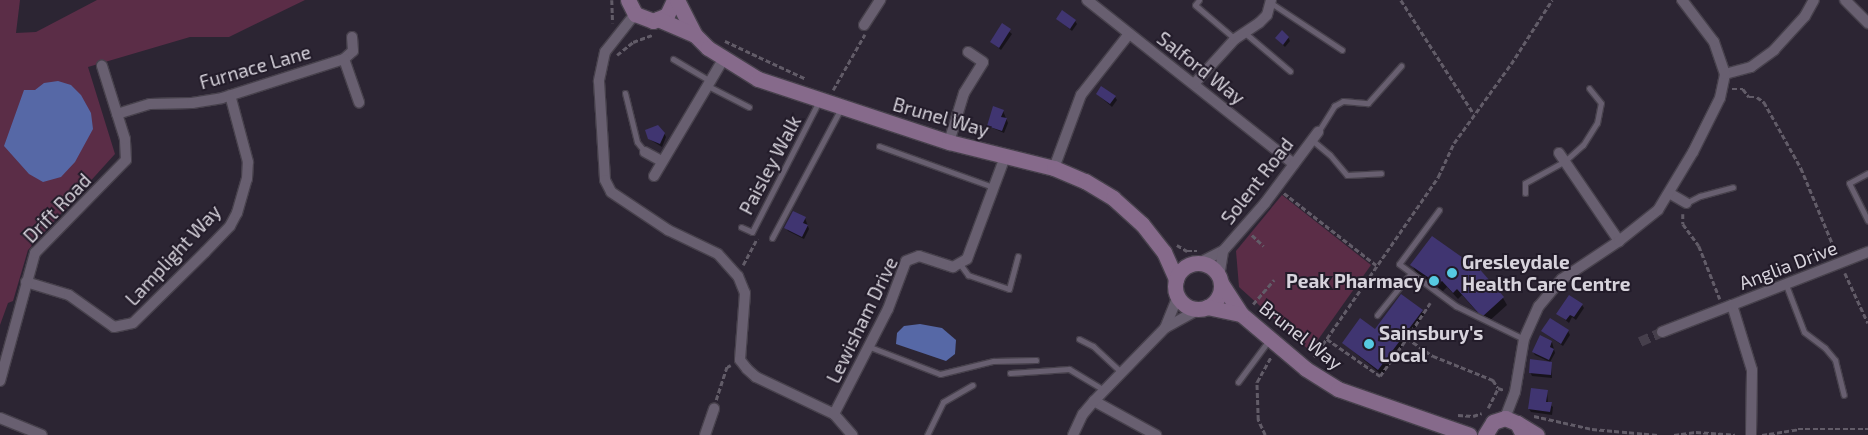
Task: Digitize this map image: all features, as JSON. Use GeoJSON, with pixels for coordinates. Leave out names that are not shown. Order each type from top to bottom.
{"type":"FeatureCollection","features":[{"type":"Feature","properties":{"kind":"street"},"geometry":{"type":"LineString","coordinates":[[628,0],[635,14],[605,52],[598,81],[605,180],[620,201],[668,230],[718,254],[738,276],[745,293],[740,360],[756,377],[834,414],[852,435]]}},
{"type":"Feature","properties":{"kind":"street"},"geometry":{"type":"LineString","coordinates":[[658,19],[667,15],[676,0]]}},
{"type":"Feature","properties":{"kind":"street","name":"Brunel Way"},"geometry":{"type":"LineString","coordinates":[[676,0],[695,35]]}},
{"type":"Feature","properties":{"kind":"street","name":"Salford Way"},"geometry":{"type":"LineString","coordinates":[[1087,0],[1294,164]]}},
{"type":"Feature","properties":{"kind":"street"},"geometry":{"type":"LineString","coordinates":[[1537,435],[1509,424],[1524,339],[1539,306],[1562,280],[1619,242],[1658,210],[1709,123],[1723,88],[1725,74],[1714,42],[1682,0]]}},
{"type":"Feature","properties":{"kind":"street"},"geometry":{"type":"LineString","coordinates":[[1725,74],[1751,67],[1774,50],[1805,16],[1814,0]]}},
{"type":"Feature","properties":{"kind":"street"},"geometry":{"type":"LineString","coordinates":[[1846,0],[1868,24]]}},
{"type":"Feature","properties":{"kind":"street"},"geometry":{"type":"LineString","coordinates":[[864,25],[877,1]]}},
{"type":"Feature","properties":{"kind":"street"},"geometry":{"type":"LineString","coordinates":[[1194,84],[1235,39],[1267,15],[1271,2]]}},
{"type":"Feature","properties":{"kind":"street","name":"Brunel Way"},"geometry":{"type":"LineString","coordinates":[[635,14],[645,20],[658,19],[695,35],[723,60],[758,79],[819,101],[949,142],[1054,168],[1114,198],[1142,224],[1164,252],[1176,279]]}},
{"type":"Feature","properties":{"kind":"street"},"geometry":{"type":"LineString","coordinates":[[1054,168],[1081,95],[1129,34]]}},
{"type":"Feature","properties":{"kind":"street"},"geometry":{"type":"LineString","coordinates":[[352,37],[352,52],[344,59],[359,102]]}},
{"type":"Feature","properties":{"kind":"street"},"geometry":{"type":"LineString","coordinates":[[949,142],[964,93],[983,62],[968,52]]}},
{"type":"Feature","properties":{"kind":"street","name":"Furnace Lane"},"geometry":{"type":"LineString","coordinates":[[117,114],[150,104],[192,104],[230,95],[344,59]]}},
{"type":"Feature","properties":{"kind":"street"},"geometry":{"type":"LineString","coordinates":[[654,176],[723,60]]}},
{"type":"Feature","properties":{"kind":"street","name":"Drift Road"},"geometry":{"type":"LineString","coordinates":[[0,380],[26,282],[38,250],[126,160],[127,148],[102,66]]}},
{"type":"Feature","properties":{"kind":"street","name":"Lamplight Way"},"geometry":{"type":"LineString","coordinates":[[26,282],[69,295],[114,326],[133,323],[230,226],[237,213],[247,179],[248,162],[230,95]]}},
{"type":"Feature","properties":{"kind":"street","name":"Solent Road"},"geometry":{"type":"LineString","coordinates":[[1196,263],[1223,251],[1277,187],[1315,136]]}},
{"type":"Feature","properties":{"kind":"street"},"geometry":{"type":"LineString","coordinates":[[645,152],[662,161]]}},
{"type":"Feature","properties":{"kind":"street"},"geometry":{"type":"LineString","coordinates":[[960,264],[967,259],[1005,157]]}},
{"type":"Feature","properties":{"kind":"street"},"geometry":{"type":"LineString","coordinates":[[1562,158],[1619,242]]}},
{"type":"Feature","properties":{"kind":"street"},"geometry":{"type":"LineString","coordinates":[[1668,195],[1686,203]]}},
{"type":"Feature","properties":{"kind":"street","name":"Solent Road"},"geometry":{"type":"LineString","coordinates":[[1220,280],[1223,251]]}},
{"type":"Feature","properties":{"kind":"street","name":"Brunel Way"},"geometry":{"type":"LineString","coordinates":[[1164,252],[1196,263]]}},
{"type":"Feature","properties":{"kind":"street","name":"Anglia Drive"},"geometry":{"type":"LineString","coordinates":[[1751,435],[1752,370],[1727,306],[1841,264],[1868,252]]}},
{"type":"Feature","properties":{"kind":"street","name":"Lewisham Drive"},"geometry":{"type":"LineString","coordinates":[[834,414],[870,347],[906,261],[919,256],[953,268],[960,264]]}},
{"type":"Feature","properties":{"kind":"street"},"geometry":{"type":"LineString","coordinates":[[1073,435],[1083,414],[1094,401],[1165,328],[1203,308],[1218,297],[1220,280],[1211,267],[1196,263],[1180,272],[1176,279],[1178,296],[1165,328]]}},
{"type":"Feature","properties":{"kind":"street","name":"Brunel Way"},"geometry":{"type":"LineString","coordinates":[[1220,280],[1275,342],[1310,363],[1338,389],[1364,400],[1471,427],[1509,424]]}},
{"type":"Feature","properties":{"kind":"street"},"geometry":{"type":"LineString","coordinates":[[1178,296],[1185,304],[1203,308]]}},
{"type":"Feature","properties":{"kind":"street"},"geometry":{"type":"LineString","coordinates":[[1662,332],[1727,306]]}},
{"type":"Feature","properties":{"kind":"street","name":"Brunel Way"},"geometry":{"type":"LineString","coordinates":[[1203,308],[1247,309]]}},
{"type":"Feature","properties":{"kind":"street"},"geometry":{"type":"LineString","coordinates":[[1094,401],[1156,435]]}},
{"type":"Feature","properties":{"kind":"street"},"geometry":{"type":"LineString","coordinates":[[705,435],[714,409]]}},
{"type":"Feature","properties":{"kind":"street"},"geometry":{"type":"LineString","coordinates":[[0,418],[42,435]]}},
{"type":"Feature","properties":{"kind":"street","name":"Brunel Way"},"geometry":{"type":"LineString","coordinates":[[1451,421],[1469,435]]}},
{"type":"Feature","properties":{"kind":"lane"},"geometry":{"type":"LineString","coordinates":[[1199,0],[1195,5],[1235,39]]}},
{"type":"Feature","properties":{"kind":"lane"},"geometry":{"type":"LineString","coordinates":[[1271,2],[1342,50]]}},
{"type":"Feature","properties":{"kind":"lane"},"geometry":{"type":"LineString","coordinates":[[1245,33],[1290,71]]}},
{"type":"Feature","properties":{"kind":"lane"},"geometry":{"type":"LineString","coordinates":[[673,59],[749,107]]}},
{"type":"Feature","properties":{"kind":"lane"},"geometry":{"type":"LineString","coordinates":[[1381,173],[1352,177],[1347,175],[1315,136],[1334,106],[1343,101],[1368,103],[1401,66]]}},
{"type":"Feature","properties":{"kind":"lane"},"geometry":{"type":"LineString","coordinates":[[1525,193],[1525,183],[1583,145],[1597,124],[1601,103],[1589,88]]}},
{"type":"Feature","properties":{"kind":"lane"},"geometry":{"type":"LineString","coordinates":[[625,94],[637,142],[645,152]]}},
{"type":"Feature","properties":{"kind":"lane","name":"Paisley Walk"},"geometry":{"type":"LineString","coordinates":[[741,226],[752,232],[819,101]]}},
{"type":"Feature","properties":{"kind":"lane"},"geometry":{"type":"LineString","coordinates":[[772,238],[841,108]]}},
{"type":"Feature","properties":{"kind":"lane"},"geometry":{"type":"LineString","coordinates":[[879,146],[994,187]]}},
{"type":"Feature","properties":{"kind":"lane"},"geometry":{"type":"LineString","coordinates":[[1868,173],[1849,183],[1868,221]]}},
{"type":"Feature","properties":{"kind":"lane"},"geometry":{"type":"LineString","coordinates":[[1686,203],[1700,196],[1732,187]]}},
{"type":"Feature","properties":{"kind":"lane"},"geometry":{"type":"LineString","coordinates":[[1439,210],[1399,264],[1456,306],[1524,339]]}},
{"type":"Feature","properties":{"kind":"lane"},"geometry":{"type":"LineString","coordinates":[[960,264],[968,275],[1009,289],[1018,256]]}},
{"type":"Feature","properties":{"kind":"lane"},"geometry":{"type":"LineString","coordinates":[[1377,315],[1411,273]]}},
{"type":"Feature","properties":{"kind":"lane"},"geometry":{"type":"LineString","coordinates":[[1786,285],[1804,332],[1825,348],[1835,360],[1844,395]]}},
{"type":"Feature","properties":{"kind":"lane"},"geometry":{"type":"LineString","coordinates":[[1079,339],[1093,346],[1121,372]]}},
{"type":"Feature","properties":{"kind":"lane"},"geometry":{"type":"LineString","coordinates":[[1238,382],[1275,342]]}},
{"type":"Feature","properties":{"kind":"lane"},"geometry":{"type":"LineString","coordinates":[[870,347],[940,374],[993,361],[1036,360]]}},
{"type":"Feature","properties":{"kind":"lane"},"geometry":{"type":"LineString","coordinates":[[1010,374],[1069,369],[1104,390]]}},
{"type":"Feature","properties":{"kind":"lane"},"geometry":{"type":"LineString","coordinates":[[927,435],[944,402],[972,385]]}},
{"type":"Feature","properties":{"kind":"path"},"geometry":{"type":"LineString","coordinates":[[1401,0],[1474,114]]}},
{"type":"Feature","properties":{"kind":"path"},"geometry":{"type":"LineString","coordinates":[[1310,363],[1438,177],[1454,143],[1512,64],[1552,0]]}},
{"type":"Feature","properties":{"kind":"path"},"geometry":{"type":"LineString","coordinates":[[832,92],[865,36],[864,25]]}},
{"type":"Feature","properties":{"kind":"path"},"geometry":{"type":"LineString","coordinates":[[605,52],[620,55],[633,42],[652,34],[660,35]]}},
{"type":"Feature","properties":{"kind":"path"},"geometry":{"type":"LineString","coordinates":[[1723,88],[1743,89],[1749,97],[1756,97],[1764,102],[1802,168],[1841,264],[1868,323]]}},
{"type":"Feature","properties":{"kind":"path"},"geometry":{"type":"LineString","coordinates":[[1277,187],[1377,265]]}},
{"type":"Feature","properties":{"kind":"path"},"geometry":{"type":"LineString","coordinates":[[1668,195],[1683,214],[1683,224],[1699,246],[1727,306]]}},
{"type":"Feature","properties":{"kind":"path"},"geometry":{"type":"LineString","coordinates":[[1244,227],[1264,246]]}},
{"type":"Feature","properties":{"kind":"path"},"geometry":{"type":"LineString","coordinates":[[1247,309],[1274,280]]}},
{"type":"Feature","properties":{"kind":"path"},"geometry":{"type":"LineString","coordinates":[[1247,299],[1247,309]]}},
{"type":"Feature","properties":{"kind":"path"},"geometry":{"type":"LineString","coordinates":[[1327,339],[1380,376],[1430,303]]}},
{"type":"Feature","properties":{"kind":"path"},"geometry":{"type":"LineString","coordinates":[[1247,309],[1260,310]]}},
{"type":"Feature","properties":{"kind":"path"},"geometry":{"type":"LineString","coordinates":[[1407,338],[1433,356],[1493,380],[1498,388],[1515,392]]}},
{"type":"Feature","properties":{"kind":"path"},"geometry":{"type":"LineString","coordinates":[[1265,435],[1258,420],[1257,382],[1275,342]]}},
{"type":"Feature","properties":{"kind":"path"},"geometry":{"type":"LineString","coordinates":[[1307,351],[1310,363]]}},
{"type":"Feature","properties":{"kind":"path"},"geometry":{"type":"LineString","coordinates":[[714,409],[727,367],[740,360]]}},
{"type":"Feature","properties":{"kind":"path"},"geometry":{"type":"LineString","coordinates":[[1310,363],[1321,362]]}},
{"type":"Feature","properties":{"kind":"path"},"geometry":{"type":"LineString","coordinates":[[1451,421],[1485,412],[1493,403],[1498,388]]}},
{"type":"Feature","properties":{"kind":"path"},"geometry":{"type":"LineString","coordinates":[[1509,424],[1658,435]]}},
{"type":"Feature","properties":{"kind":"path"},"geometry":{"type":"LineString","coordinates":[[1760,435],[1798,429],[1868,429]]}},
{"type":"Feature","properties":{"kind":"path"},"geometry":{"type":"LineString","coordinates":[[1674,435],[1696,432],[1735,435]]}},
{"type":"Feature","properties":{"kind":"shaded area"},"geometry":{"type":"Polygon","coordinates":[[[0,0],[20,0],[16,33],[36,32],[97,0],[305,0],[229,37],[190,37],[88,67],[115,154],[28,250],[13,301],[8,303],[0,325],[0,0]]]}},
{"type":"Feature","properties":{"kind":"shaded area"},"geometry":{"type":"Polygon","coordinates":[[[1282,195],[1371,265],[1310,351],[1239,287],[1236,251],[1282,195]]]}},
{"type":"Feature","properties":{"kind":"water"},"geometry":{"type":"Polygon","coordinates":[[[58,81],[71,85],[81,95],[91,113],[93,129],[75,162],[61,177],[43,182],[29,174],[4,146],[24,90],[35,90],[44,83],[58,81]]]}},
{"type":"Feature","properties":{"kind":"water"},"geometry":{"type":"Polygon","coordinates":[[[920,324],[942,328],[956,340],[955,354],[946,361],[896,344],[897,333],[904,326],[920,324]]]}},
{"type":"Feature","properties":{"kind":"building"},"geometry":{"type":"Polygon","coordinates":[[[1062,10],[1076,20],[1070,29],[1056,19],[1062,10]]]}},
{"type":"Feature","properties":{"kind":"building"},"geometry":{"type":"Polygon","coordinates":[[[1002,23],[1011,29],[999,48],[990,42],[1002,23]]]}},
{"type":"Feature","properties":{"kind":"building"},"geometry":{"type":"Polygon","coordinates":[[[1282,30],[1289,37],[1283,45],[1275,38],[1282,30]]]}},
{"type":"Feature","properties":{"kind":"building"},"geometry":{"type":"Polygon","coordinates":[[[1101,86],[1116,96],[1110,104],[1096,94],[1101,86]]]}},
{"type":"Feature","properties":{"kind":"building"},"geometry":{"type":"Polygon","coordinates":[[[993,106],[1004,110],[1001,117],[1007,118],[1002,131],[987,126],[993,106]]]}},
{"type":"Feature","properties":{"kind":"building"},"geometry":{"type":"Polygon","coordinates":[[[658,125],[665,133],[660,144],[648,139],[645,130],[658,125]]]}},
{"type":"Feature","properties":{"kind":"building"},"geometry":{"type":"Polygon","coordinates":[[[793,211],[806,217],[803,223],[808,225],[802,237],[784,228],[793,211]]]}},
{"type":"Feature","properties":{"kind":"building","name":"Gresleydale Health Care Centre"},"geometry":{"type":"Polygon","coordinates":[[[1432,236],[1466,260],[1469,257],[1504,297],[1482,317],[1457,289],[1453,293],[1442,281],[1438,284],[1410,265],[1432,236]]]}},
{"type":"Feature","properties":{"kind":"building"},"geometry":{"type":"Polygon","coordinates":[[[1401,294],[1423,310],[1378,370],[1342,343],[1360,318],[1375,329],[1401,294]]]}},
{"type":"Feature","properties":{"kind":"building"},"geometry":{"type":"Polygon","coordinates":[[[1569,295],[1583,304],[1574,317],[1570,315],[1566,320],[1556,314],[1569,295]]]}},
{"type":"Feature","properties":{"kind":"building"},"geometry":{"type":"Polygon","coordinates":[[[1550,318],[1569,330],[1561,344],[1541,331],[1550,318]]]}},
{"type":"Feature","properties":{"kind":"building"},"geometry":{"type":"Polygon","coordinates":[[[1540,335],[1552,341],[1550,347],[1554,349],[1549,360],[1532,352],[1540,335]]]}},
{"type":"Feature","properties":{"kind":"building"},"geometry":{"type":"Polygon","coordinates":[[[1530,359],[1552,362],[1551,375],[1529,373],[1530,359]]]}},
{"type":"Feature","properties":{"kind":"building"},"geometry":{"type":"Polygon","coordinates":[[[1531,388],[1548,390],[1546,402],[1552,402],[1550,412],[1528,409],[1531,388]]]}},
{"type":"Feature","properties":{"kind":"tunnel"},"geometry":{"type":"LineString","coordinates":[[1640,342],[1662,332]]}},
{"type":"Feature","properties":{"kind":"place","name":"Gresleydale Health Care Centre"},"geometry":{"type":"Point","coordinates":[1452,273]}},
{"type":"Feature","properties":{"kind":"place","name":"Peak Pharmacy"},"geometry":{"type":"Point","coordinates":[1434,281]}},
{"type":"Feature","properties":{"kind":"place","name":"Sainsbury's Local"},"geometry":{"type":"Point","coordinates":[1369,344]}}]}
